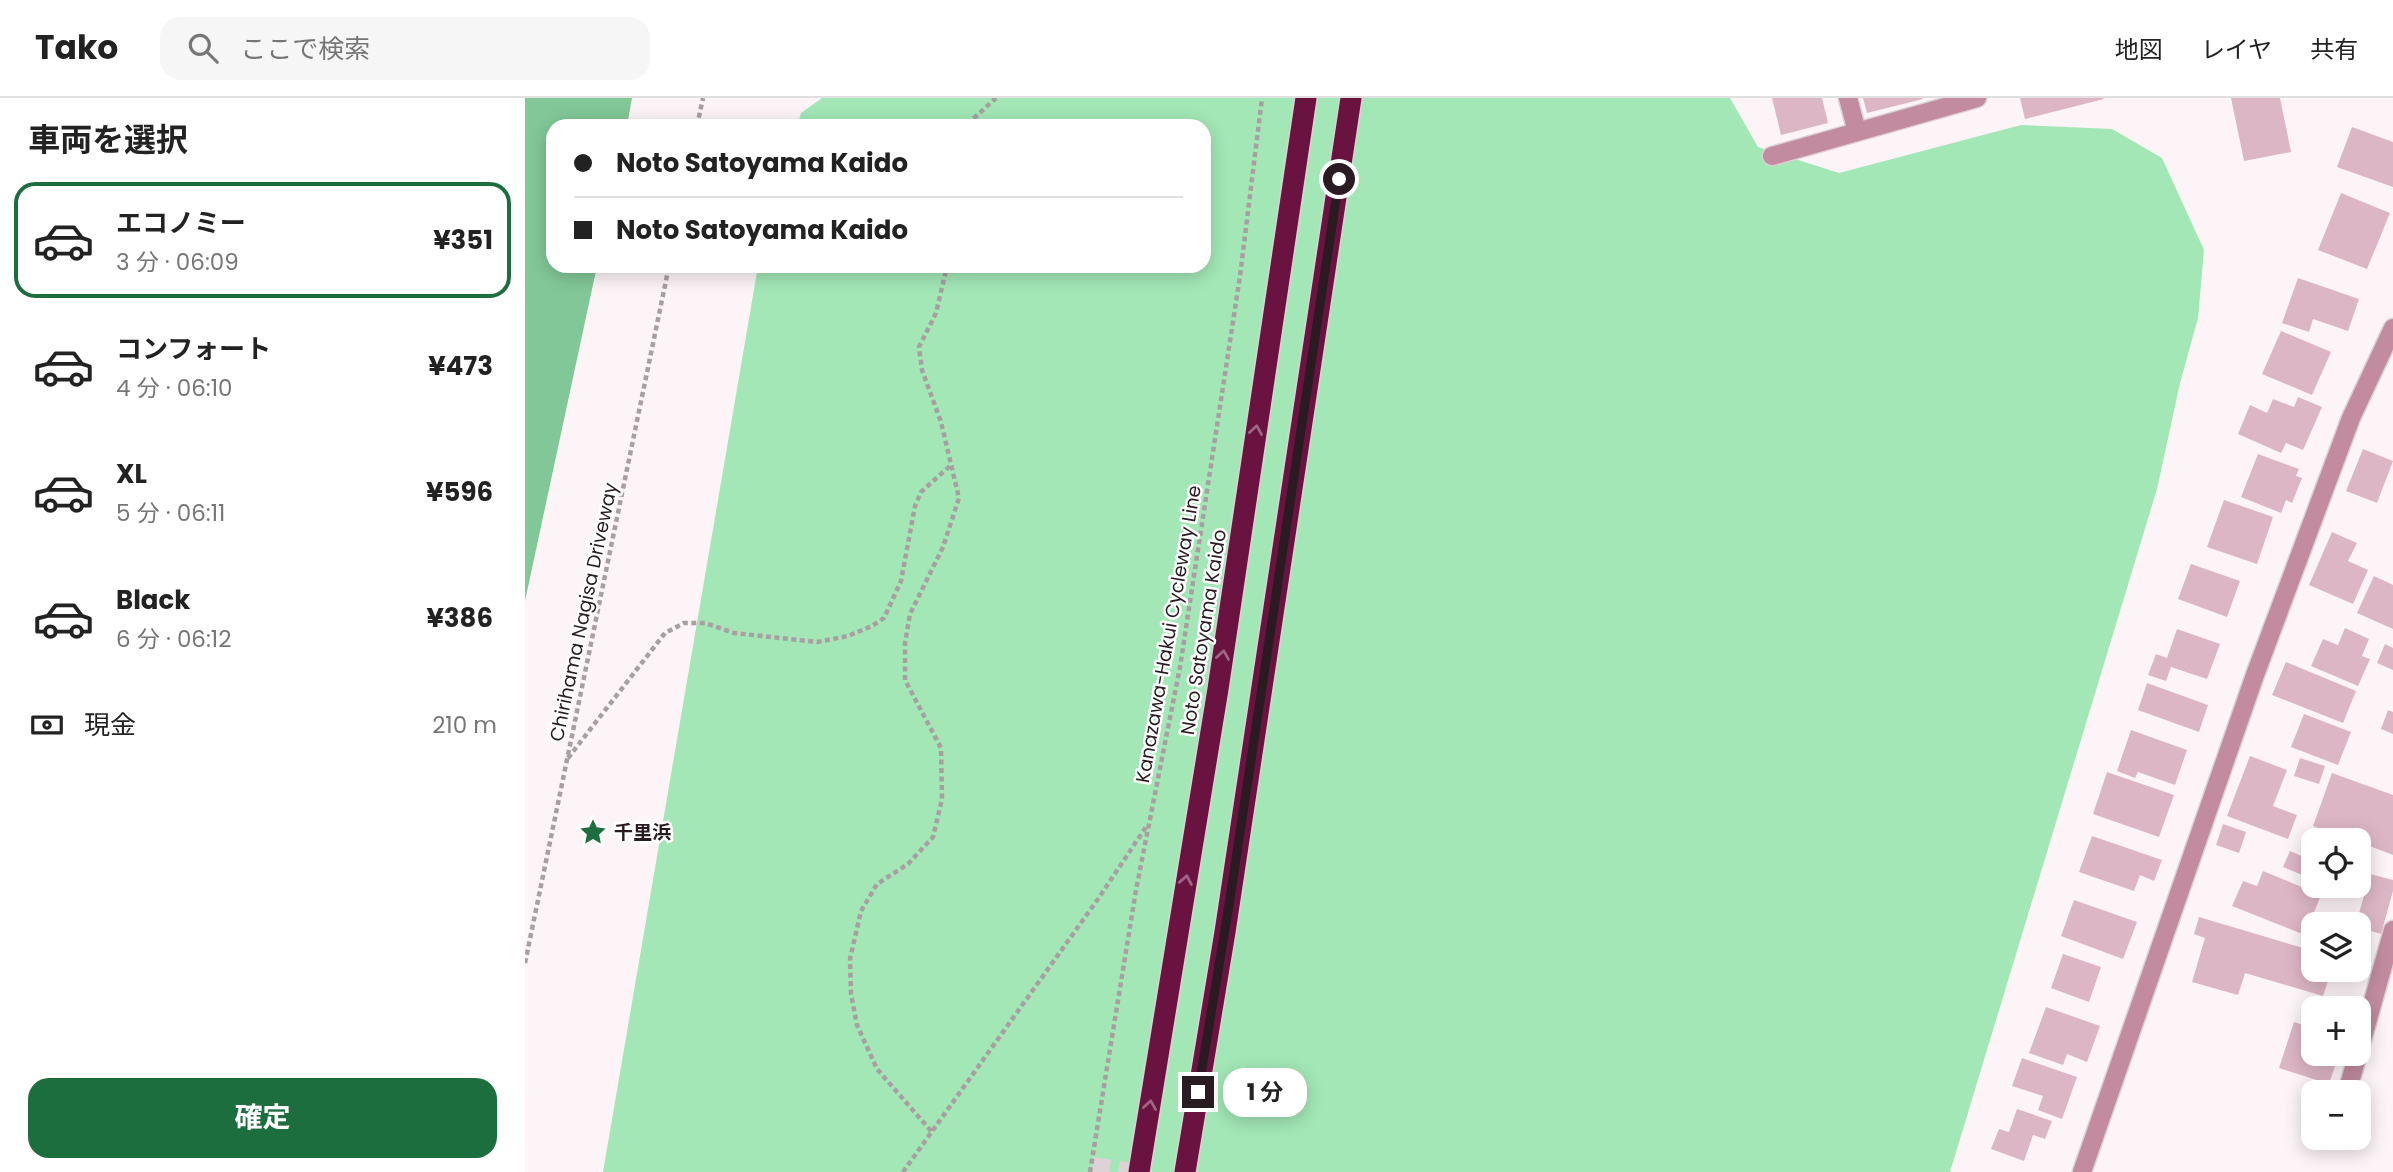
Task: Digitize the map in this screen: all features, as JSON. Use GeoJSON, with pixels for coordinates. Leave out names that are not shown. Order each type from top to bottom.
{"type":"FeatureCollection","features":[{"type":"Feature","properties":{"kind":"highway","name":"Noto Satoyama Kaido"},"geometry":{"type":"LineString","coordinates":[[1139,1172],[1218,689],[1306,98]]}},
{"type":"Feature","properties":{"kind":"highway"},"geometry":{"type":"LineString","coordinates":[[1185,1172],[1225,932],[1351,98]]}},
{"type":"Feature","properties":{"kind":"street"},"geometry":{"type":"LineString","coordinates":[[1848,98],[1857,132]]}},
{"type":"Feature","properties":{"kind":"street"},"geometry":{"type":"LineString","coordinates":[[1772,156],[1977,98]]}},
{"type":"Feature","properties":{"kind":"street"},"geometry":{"type":"LineString","coordinates":[[2082,1172],[2255,675],[2351,418],[2393,328]]}},
{"type":"Feature","properties":{"kind":"street"},"geometry":{"type":"LineString","coordinates":[[2371,1009],[2393,930]]}},
{"type":"Feature","properties":{"kind":"path"},"geometry":{"type":"LineString","coordinates":[[698,119],[703,98]]}},
{"type":"Feature","properties":{"kind":"path"},"geometry":{"type":"LineString","coordinates":[[973,119],[996,98]]}},
{"type":"Feature","properties":{"kind":"path","name":"Kanazawa-Hakui Cycleway Line"},"geometry":{"type":"LineString","coordinates":[[1090,1172],[1149,823],[1186,626],[1240,276],[1262,98]]}},
{"type":"Feature","properties":{"kind":"path","name":"Chirihama Nagisa Driveway"},"geometry":{"type":"LineString","coordinates":[[525,963],[668,273]]}},
{"type":"Feature","properties":{"kind":"path"},"geometry":{"type":"LineString","coordinates":[[931,1131],[877,1069],[857,1026],[851,994],[850,959],[861,911],[877,884],[908,864],[933,837],[942,799],[941,748],[905,680],[905,643],[910,614],[943,547],[959,498],[941,422],[922,370],[919,347],[936,313],[945,273]]}},
{"type":"Feature","properties":{"kind":"path"},"geometry":{"type":"LineString","coordinates":[[567,759],[665,633],[684,623],[705,623],[734,633],[817,642],[848,636],[884,618],[901,581],[915,506],[921,492],[951,465]]}},
{"type":"Feature","properties":{"kind":"path"},"geometry":{"type":"LineString","coordinates":[[903,1172],[1098,899],[1149,823]]}},
{"type":"Feature","properties":{"kind":"shaded area"},"geometry":{"type":"Polygon","coordinates":[[[525,98],[632,98],[628,119],[546,119],[546,273],[595,273],[525,601],[525,98]]]}},
{"type":"Feature","properties":{"kind":"shaded area"},"geometry":{"type":"Polygon","coordinates":[[[822,98],[1730,98],[1758,147],[1839,173],[2021,125],[2112,129],[2162,158],[2204,250],[2198,318],[2180,383],[2157,489],[1950,1172],[603,1172],[757,273],[1211,273],[1211,119],[799,119],[801,113],[822,98]]]}},
{"type":"Feature","properties":{"kind":"building"},"geometry":{"type":"Polygon","coordinates":[[[1772,98],[1822,98],[1828,123],[1781,135],[1772,98]]]}},
{"type":"Feature","properties":{"kind":"building"},"geometry":{"type":"Polygon","coordinates":[[[1863,98],[1922,98],[1923,99],[1867,113],[1863,98]]]}},
{"type":"Feature","properties":{"kind":"building"},"geometry":{"type":"Polygon","coordinates":[[[2020,98],[2103,98],[2104,99],[2025,119],[2020,98]]]}},
{"type":"Feature","properties":{"kind":"building"},"geometry":{"type":"Polygon","coordinates":[[[2231,98],[2280,98],[2291,152],[2244,161],[2231,98]]]}},
{"type":"Feature","properties":{"kind":"building"},"geometry":{"type":"Polygon","coordinates":[[[2352,127],[2393,142],[2393,187],[2337,167],[2352,127]]]}},
{"type":"Feature","properties":{"kind":"building"},"geometry":{"type":"Polygon","coordinates":[[[2341,193],[2390,213],[2367,269],[2318,250],[2341,193]]]}},
{"type":"Feature","properties":{"kind":"building"},"geometry":{"type":"Polygon","coordinates":[[[2298,278],[2359,299],[2348,331],[2313,319],[2309,332],[2282,323],[2298,278]]]}},
{"type":"Feature","properties":{"kind":"building"},"geometry":{"type":"Polygon","coordinates":[[[2281,331],[2331,352],[2312,395],[2262,374],[2281,331]]]}},
{"type":"Feature","properties":{"kind":"building"},"geometry":{"type":"Polygon","coordinates":[[[2298,397],[2322,407],[2303,450],[2286,443],[2281,453],[2238,434],[2250,405],[2267,413],[2273,399],[2294,407],[2298,397]]]}},
{"type":"Feature","properties":{"kind":"building"},"geometry":{"type":"Polygon","coordinates":[[[2363,449],[2393,461],[2377,503],[2346,491],[2363,449]]]}},
{"type":"Feature","properties":{"kind":"building"},"geometry":{"type":"Polygon","coordinates":[[[2258,454],[2299,469],[2296,476],[2302,478],[2292,503],[2286,500],[2281,513],[2241,497],[2258,454]]]}},
{"type":"Feature","properties":{"kind":"building"},"geometry":{"type":"Polygon","coordinates":[[[2224,500],[2273,517],[2257,564],[2207,547],[2224,500]]]}},
{"type":"Feature","properties":{"kind":"building"},"geometry":{"type":"Polygon","coordinates":[[[2332,532],[2357,543],[2348,561],[2368,570],[2353,604],[2309,585],[2332,532]]]}},
{"type":"Feature","properties":{"kind":"building"},"geometry":{"type":"Polygon","coordinates":[[[2191,564],[2240,581],[2227,617],[2178,599],[2191,564]]]}},
{"type":"Feature","properties":{"kind":"building"},"geometry":{"type":"Polygon","coordinates":[[[2374,576],[2393,585],[2393,629],[2357,613],[2374,576]]]}},
{"type":"Feature","properties":{"kind":"building"},"geometry":{"type":"Polygon","coordinates":[[[2345,628],[2369,639],[2362,656],[2370,659],[2358,686],[2311,666],[2323,639],[2338,645],[2345,628]]]}},
{"type":"Feature","properties":{"kind":"building"},"geometry":{"type":"Polygon","coordinates":[[[2177,629],[2220,644],[2207,679],[2171,667],[2166,681],[2148,675],[2156,654],[2167,658],[2177,629]]]}},
{"type":"Feature","properties":{"kind":"building"},"geometry":{"type":"Polygon","coordinates":[[[2385,644],[2393,648],[2393,670],[2377,663],[2385,644]]]}},
{"type":"Feature","properties":{"kind":"building"},"geometry":{"type":"Polygon","coordinates":[[[2286,662],[2356,691],[2343,723],[2272,695],[2286,662]]]}},
{"type":"Feature","properties":{"kind":"building"},"geometry":{"type":"Polygon","coordinates":[[[2147,683],[2208,705],[2199,732],[2138,710],[2147,683]]]}},
{"type":"Feature","properties":{"kind":"building"},"geometry":{"type":"Polygon","coordinates":[[[2388,710],[2393,712],[2393,734],[2381,729],[2388,710]]]}},
{"type":"Feature","properties":{"kind":"building"},"geometry":{"type":"Polygon","coordinates":[[[2304,714],[2351,732],[2338,765],[2291,747],[2304,714]]]}},
{"type":"Feature","properties":{"kind":"building"},"geometry":{"type":"Polygon","coordinates":[[[2131,730],[2187,750],[2175,785],[2138,772],[2135,778],[2117,771],[2131,730]]]}},
{"type":"Feature","properties":{"kind":"building"},"geometry":{"type":"Polygon","coordinates":[[[2250,756],[2287,770],[2273,806],[2297,815],[2288,839],[2227,816],[2250,756]]]}},
{"type":"Feature","properties":{"kind":"building"},"geometry":{"type":"Polygon","coordinates":[[[2300,758],[2325,766],[2319,784],[2294,776],[2300,758]]]}},
{"type":"Feature","properties":{"kind":"building"},"geometry":{"type":"Polygon","coordinates":[[[2107,772],[2174,795],[2159,837],[2093,814],[2107,772]]]}},
{"type":"Feature","properties":{"kind":"building"},"geometry":{"type":"Polygon","coordinates":[[[2332,773],[2393,795],[2393,855],[2371,847],[2371,828],[2313,826],[2332,773]]]}},
{"type":"Feature","properties":{"kind":"building"},"geometry":{"type":"Polygon","coordinates":[[[2223,824],[2246,832],[2239,853],[2216,845],[2223,824]]]}},
{"type":"Feature","properties":{"kind":"building"},"geometry":{"type":"Polygon","coordinates":[[[2092,836],[2162,860],[2154,881],[2140,875],[2134,891],[2079,872],[2092,836]]]}},
{"type":"Feature","properties":{"kind":"building"},"geometry":{"type":"Polygon","coordinates":[[[2290,851],[2301,856],[2301,874],[2283,867],[2290,851]]]}},
{"type":"Feature","properties":{"kind":"building"},"geometry":{"type":"Polygon","coordinates":[[[2263,871],[2301,887],[2301,898],[2320,898],[2314,912],[2301,912],[2301,933],[2232,906],[2243,881],[2257,886],[2263,871]]]}},
{"type":"Feature","properties":{"kind":"building"},"geometry":{"type":"Polygon","coordinates":[[[2371,874],[2393,880],[2393,891],[2381,934],[2371,931],[2371,912],[2359,912],[2363,898],[2371,898],[2371,874]]]}},
{"type":"Feature","properties":{"kind":"building"},"geometry":{"type":"Polygon","coordinates":[[[2074,900],[2137,922],[2123,959],[2061,936],[2074,900]]]}},
{"type":"Feature","properties":{"kind":"building"},"geometry":{"type":"Polygon","coordinates":[[[2199,917],[2301,947],[2301,982],[2328,982],[2323,996],[2245,973],[2238,995],[2192,982],[2205,938],[2194,934],[2199,917]]]}},
{"type":"Feature","properties":{"kind":"building"},"geometry":{"type":"Polygon","coordinates":[[[2063,954],[2101,967],[2089,1002],[2051,988],[2063,954]]]}},
{"type":"Feature","properties":{"kind":"building"},"geometry":{"type":"Polygon","coordinates":[[[2046,1007],[2100,1026],[2087,1062],[2067,1054],[2063,1065],[2029,1053],[2046,1007]]]}},
{"type":"Feature","properties":{"kind":"building"},"geometry":{"type":"Polygon","coordinates":[[[2294,1022],[2301,1024],[2301,1066],[2335,1066],[2330,1080],[2316,1080],[2279,1068],[2294,1022]]]}},
{"type":"Feature","properties":{"kind":"building"},"geometry":{"type":"Polygon","coordinates":[[[2022,1058],[2077,1077],[2062,1119],[2038,1110],[2043,1096],[2012,1086],[2022,1058]]]}},
{"type":"Feature","properties":{"kind":"building"},"geometry":{"type":"Polygon","coordinates":[[[2017,1109],[2052,1121],[2045,1139],[2033,1135],[2024,1161],[1991,1149],[1999,1129],[2009,1132],[2017,1109]]]}},
{"type":"Feature","properties":{"kind":"tunnel"},"geometry":{"type":"LineString","coordinates":[[1092,1166],[1132,1172]]}},
{"type":"Feature","properties":{"kind":"place","name":"千里浜"},"geometry":{"type":"Point","coordinates":[593,832]}},
{"type":"Feature","properties":{"kind":"route"},"geometry":{"type":"LineString","coordinates":[[1198,1092],[1339,179]]}}]}
